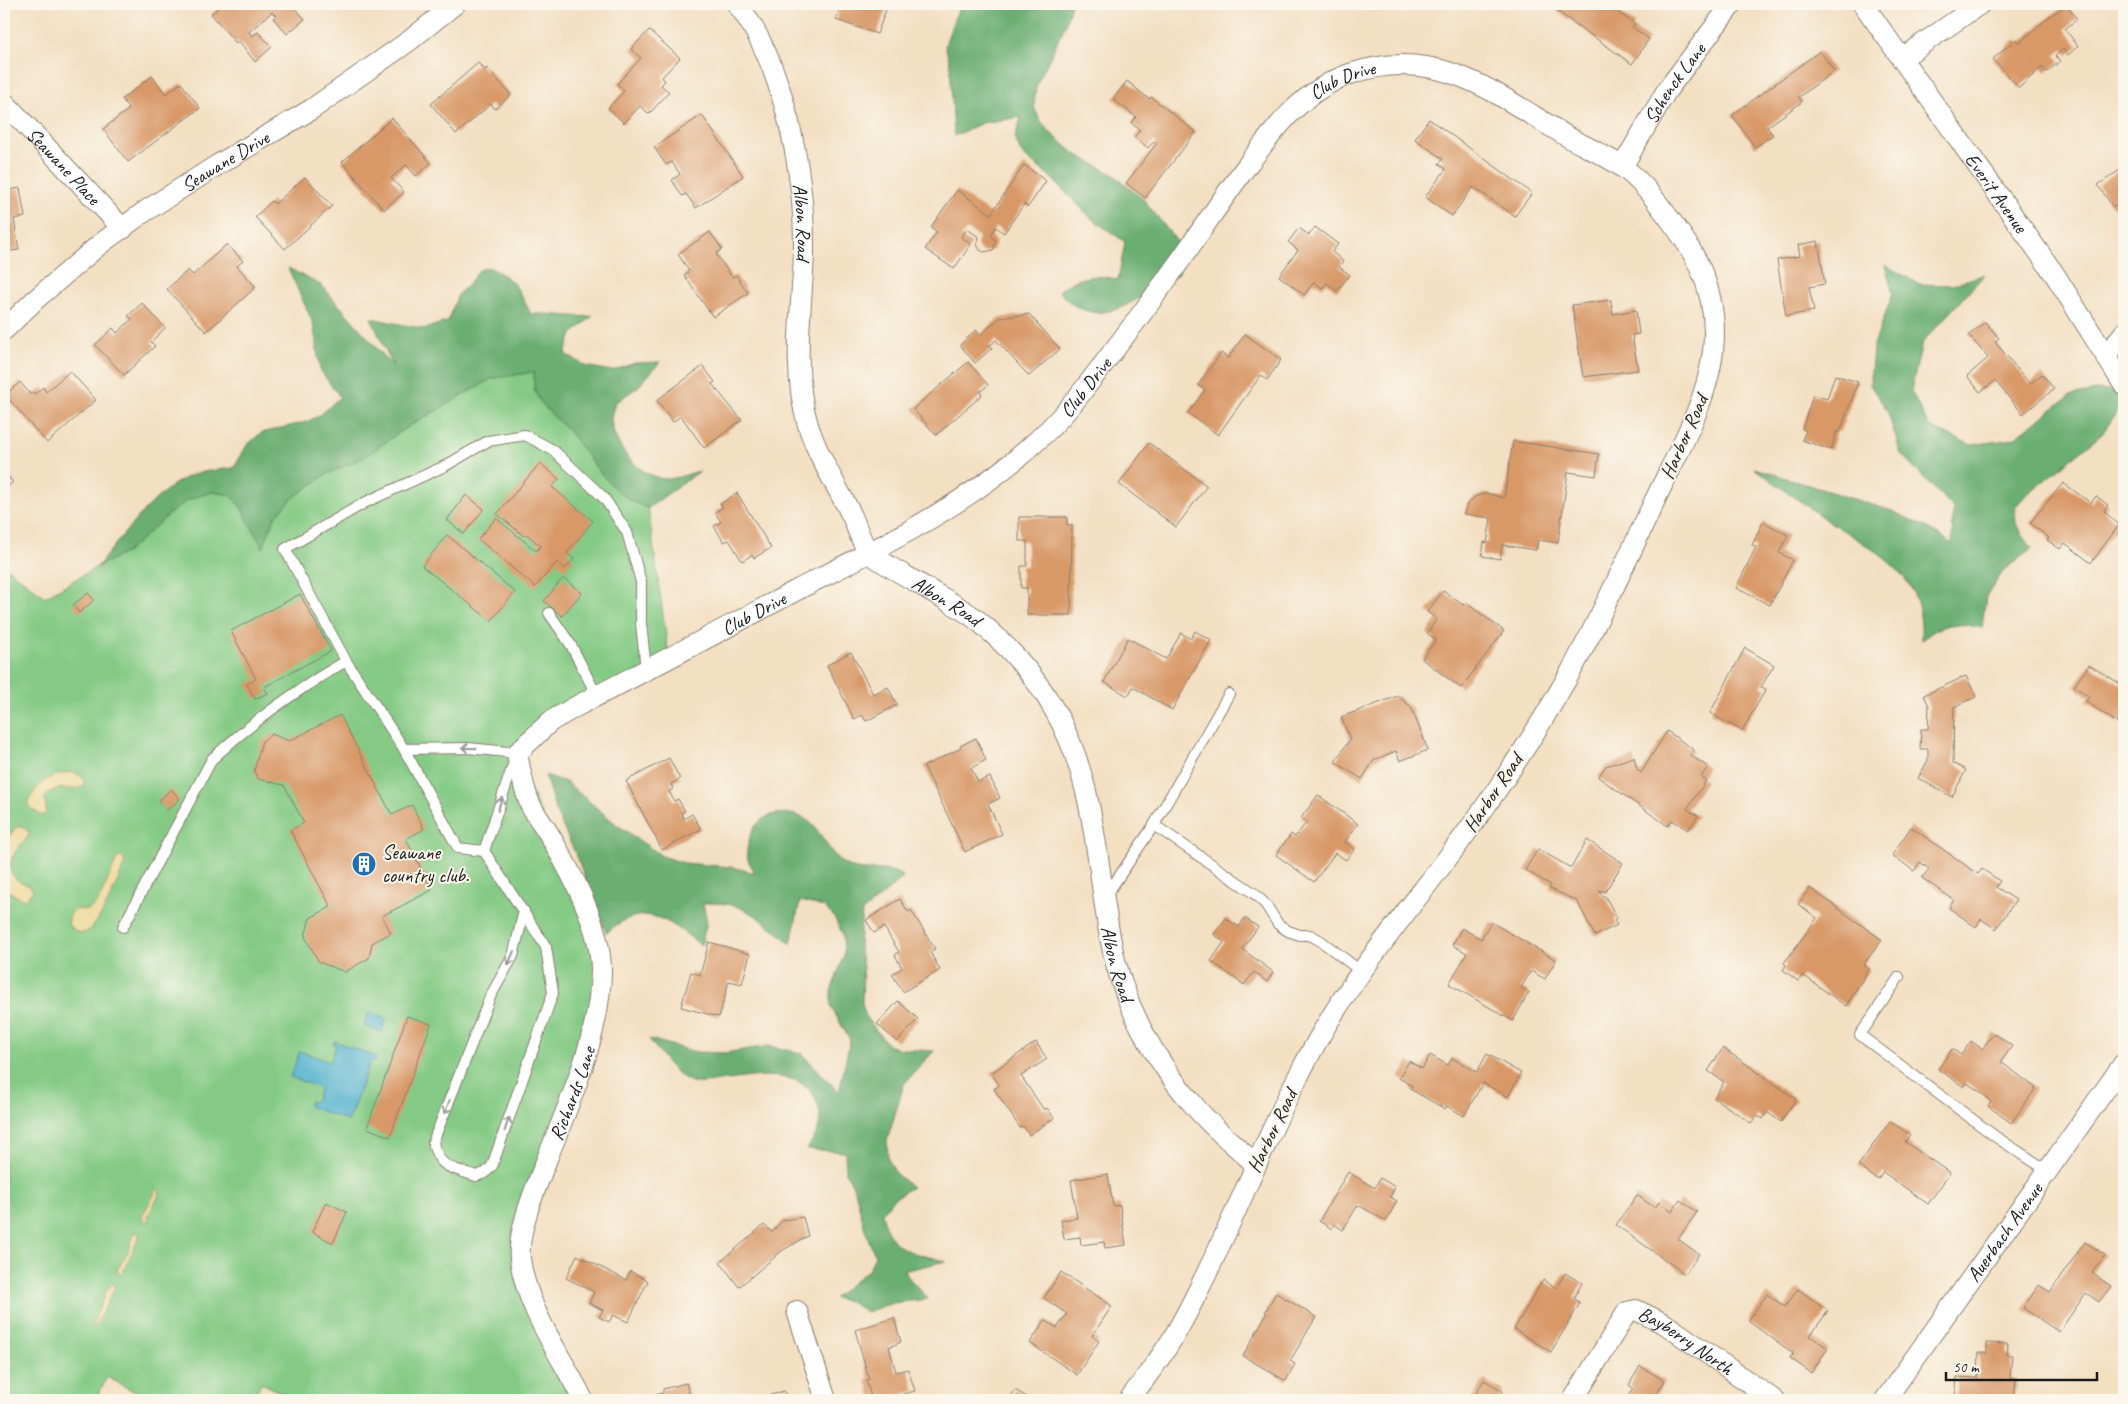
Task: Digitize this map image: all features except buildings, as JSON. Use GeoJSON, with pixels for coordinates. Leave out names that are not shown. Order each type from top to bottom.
{"type":"FeatureCollection","features":[{"type":"Feature","properties":{"kind":"street","name":"Seawane Drive"},"geometry":{"type":"LineString","coordinates":[[4,330],[85,257],[144,212],[219,164],[312,109],[409,41],[455,4]]}},
{"type":"Feature","properties":{"kind":"street","name":"Albon Road"},"geometry":{"type":"LineString","coordinates":[[737,4],[764,48],[779,85],[791,133],[802,209],[804,250],[798,354],[800,386],[808,427],[828,472],[869,552],[981,622],[1018,659],[1055,710],[1071,744],[1083,777],[1098,846],[1110,940],[1126,994],[1150,1045],[1168,1073],[1198,1111],[1255,1164]]}},
{"type":"Feature","properties":{"kind":"street","name":"Schenck Lane"},"geometry":{"type":"LineString","coordinates":[[1622,167],[1666,90],[1732,4]]}},
{"type":"Feature","properties":{"kind":"street","name":"Everit Avenue"},"geometry":{"type":"LineString","coordinates":[[1862,4],[2055,275],[2107,355],[2124,385]]}},
{"type":"Feature","properties":{"kind":"street"},"geometry":{"type":"LineString","coordinates":[[1902,58],[1980,4]]}},
{"type":"Feature","properties":{"kind":"street","name":"Club Drive"},"geometry":{"type":"LineString","coordinates":[[517,753],[551,721],[869,552],[986,484],[1048,432],[1077,398],[1172,273],[1276,126],[1294,107],[1317,89],[1348,74],[1383,65],[1411,63],[1451,71],[1490,88],[1544,124],[1622,167]]}},
{"type":"Feature","properties":{"kind":"street","name":"Seawane Place"},"geometry":{"type":"LineString","coordinates":[[5,103],[123,229]]}},
{"type":"Feature","properties":{"kind":"street","name":"Harbor Road"},"geometry":{"type":"LineString","coordinates":[[1129,1400],[1182,1321],[1278,1113],[1342,1000],[1489,801],[1570,674],[1693,420],[1709,378],[1715,336],[1712,301],[1705,278],[1691,246],[1643,185],[1622,167]]}},
{"type":"Feature","properties":{"kind":"street"},"geometry":{"type":"LineString","coordinates":[[2107,355],[2124,333]]}},
{"type":"Feature","properties":{"kind":"street","name":"Richards Lane"},"geometry":{"type":"LineString","coordinates":[[517,753],[523,785],[531,806],[551,838],[589,911],[600,954],[601,972],[596,1022],[584,1064],[526,1214],[520,1258],[531,1297],[553,1346],[583,1400]]}},
{"type":"Feature","properties":{"kind":"street","name":"Auerbach Avenue"},"geometry":{"type":"LineString","coordinates":[[1885,1400],[2124,1063]]}},
{"type":"Feature","properties":{"kind":"street","name":"Bayberry North"},"geometry":{"type":"LineString","coordinates":[[1573,1400],[1627,1312],[1636,1310],[1664,1324],[1774,1400]]}},
{"type":"Feature","properties":{"kind":"street"},"geometry":{"type":"LineString","coordinates":[[797,1311],[826,1400]]}},
{"type":"Feature","properties":{"kind":"lane"},"geometry":{"type":"LineString","coordinates":[[524,911],[513,956],[490,997],[433,1142],[440,1163],[476,1176],[486,1173],[492,1166],[553,993],[546,947],[524,911],[484,851],[458,848],[404,749],[346,661],[285,549],[366,502],[445,466],[488,441],[525,435],[553,450],[604,498],[627,532],[641,582],[641,624],[646,669]]}},
{"type":"Feature","properties":{"kind":"lane"},"geometry":{"type":"LineString","coordinates":[[549,613],[571,645],[597,696]]}},
{"type":"Feature","properties":{"kind":"lane"},"geometry":{"type":"LineString","coordinates":[[123,927],[212,759],[235,738],[310,682],[346,661]]}},
{"type":"Feature","properties":{"kind":"lane"},"geometry":{"type":"LineString","coordinates":[[1105,898],[1154,825],[1229,694]]}},
{"type":"Feature","properties":{"kind":"lane"},"geometry":{"type":"LineString","coordinates":[[404,749],[468,748],[517,753],[484,851]]}},
{"type":"Feature","properties":{"kind":"lane"},"geometry":{"type":"LineString","coordinates":[[1154,825],[1255,894],[1266,905],[1278,924],[1288,931],[1300,935],[1310,935],[1322,941],[1362,972]]}},
{"type":"Feature","properties":{"kind":"lane"},"geometry":{"type":"LineString","coordinates":[[1899,977],[1860,1035],[1996,1137],[2048,1171]]}},
{"type":"Feature","properties":{"kind":"green space"},"geometry":{"type":"Polygon","coordinates":[[[962,4],[1071,4],[1065,26],[1036,86],[1034,107],[1040,120],[1052,134],[1074,153],[1114,175],[1144,200],[1182,248],[1179,273],[1134,301],[1119,308],[1103,312],[1088,311],[1073,305],[1059,291],[1073,282],[1087,277],[1094,276],[1118,280],[1125,242],[1091,218],[1047,174],[1022,154],[1015,139],[1021,117],[982,123],[954,136],[950,63],[945,45],[962,4]]]}},
{"type":"Feature","properties":{"kind":"green space"},"geometry":{"type":"Polygon","coordinates":[[[1885,265],[1919,284],[1952,285],[1985,274],[1922,343],[1911,391],[1929,427],[1972,445],[2013,439],[2070,396],[2100,390],[2119,392],[2116,414],[2102,434],[2025,496],[2015,507],[2016,524],[2032,549],[2005,569],[1986,596],[1982,628],[1956,624],[1950,625],[1937,630],[1921,640],[1920,616],[1914,593],[1898,571],[1878,554],[1822,517],[1754,468],[1892,511],[1926,527],[1952,544],[1953,508],[1901,454],[1887,410],[1870,385],[1873,348],[1893,293],[1885,265]]]}},
{"type":"Feature","properties":{"kind":"green space"},"geometry":{"type":"Polygon","coordinates":[[[489,267],[511,281],[531,314],[593,316],[572,334],[565,354],[586,366],[612,371],[635,363],[660,362],[639,386],[615,403],[611,417],[613,429],[622,450],[648,474],[669,479],[700,471],[648,508],[635,503],[613,486],[567,429],[540,401],[534,389],[534,372],[491,379],[406,428],[364,457],[327,474],[294,497],[275,517],[263,548],[242,509],[231,495],[212,492],[188,500],[127,552],[97,567],[146,509],[181,480],[207,471],[234,468],[247,445],[261,433],[306,422],[319,416],[340,397],[320,370],[313,323],[288,268],[321,285],[393,366],[371,318],[424,329],[448,321],[458,294],[468,285],[479,270],[489,267]]]}},
{"type":"Feature","properties":{"kind":"green space"},"geometry":{"type":"Polygon","coordinates":[[[537,339],[648,508],[669,658],[522,742],[520,769],[606,948],[597,1040],[523,1224],[522,1269],[580,1400],[296,1400],[262,1383],[251,1400],[151,1400],[107,1377],[95,1400],[4,1400],[4,566],[45,597],[97,567],[195,485],[537,339]]]}},
{"type":"Feature","properties":{"kind":"green space"},"geometry":{"type":"Polygon","coordinates":[[[545,775],[566,782],[616,824],[662,856],[684,863],[732,867],[755,873],[747,854],[752,832],[761,820],[768,816],[783,813],[799,816],[807,820],[813,825],[833,854],[846,865],[860,870],[889,871],[904,877],[862,912],[859,945],[863,968],[862,1004],[867,1019],[889,1046],[902,1049],[934,1051],[904,1084],[887,1141],[888,1159],[896,1174],[912,1187],[893,1199],[882,1213],[890,1236],[904,1249],[946,1261],[903,1271],[928,1299],[893,1303],[866,1312],[851,1302],[834,1298],[869,1269],[875,1256],[865,1230],[855,1190],[846,1173],[845,1152],[807,1149],[817,1131],[820,1120],[819,1107],[809,1089],[799,1082],[773,1076],[695,1083],[685,1079],[673,1069],[649,1039],[696,1052],[724,1053],[769,1046],[801,1053],[839,1092],[850,1040],[831,1007],[831,991],[844,956],[843,935],[834,917],[824,907],[800,901],[791,944],[753,914],[736,906],[721,903],[703,903],[707,922],[701,945],[666,921],[644,915],[632,917],[606,933],[577,857],[556,812],[545,775]]]}},
{"type":"Feature","properties":{"kind":"sand"},"geometry":{"type":"Polygon","coordinates":[[[69,772],[80,775],[84,780],[84,785],[75,789],[60,789],[50,792],[45,797],[46,812],[42,816],[29,807],[28,801],[44,781],[69,772]]]}},
{"type":"Feature","properties":{"kind":"sand"},"geometry":{"type":"Polygon","coordinates":[[[18,825],[24,827],[30,834],[13,856],[10,868],[17,880],[28,885],[33,890],[26,899],[22,899],[4,889],[4,843],[18,825]]]}},
{"type":"Feature","properties":{"kind":"sand"},"geometry":{"type":"Polygon","coordinates":[[[118,857],[122,857],[125,862],[104,910],[88,931],[77,932],[68,924],[70,915],[75,909],[88,910],[98,902],[118,857]]]}},
{"type":"Feature","properties":{"kind":"sand"},"geometry":{"type":"Polygon","coordinates":[[[155,1187],[160,1193],[148,1216],[149,1221],[145,1222],[142,1216],[154,1195],[155,1187]]]}},
{"type":"Feature","properties":{"kind":"sand"},"geometry":{"type":"Polygon","coordinates":[[[135,1231],[139,1233],[139,1237],[121,1276],[117,1270],[129,1250],[135,1231]]]}},
{"type":"Feature","properties":{"kind":"sand"},"geometry":{"type":"Polygon","coordinates":[[[113,1283],[115,1287],[95,1327],[92,1326],[106,1291],[113,1283]]]}},
{"type":"Feature","properties":{"kind":"water"},"geometry":{"type":"Polygon","coordinates":[[[369,1012],[386,1019],[382,1032],[364,1026],[369,1012]]]}},
{"type":"Feature","properties":{"kind":"water"},"geometry":{"type":"Polygon","coordinates":[[[334,1041],[376,1057],[375,1061],[371,1060],[348,1121],[308,1106],[310,1101],[315,1102],[320,1088],[290,1077],[300,1051],[330,1062],[336,1046],[333,1044],[334,1041]]]}},
{"type":"Feature","properties":{"kind":"place","name":"Seawane country club."},"geometry":{"type":"Point","coordinates":[364,864]}}]}
